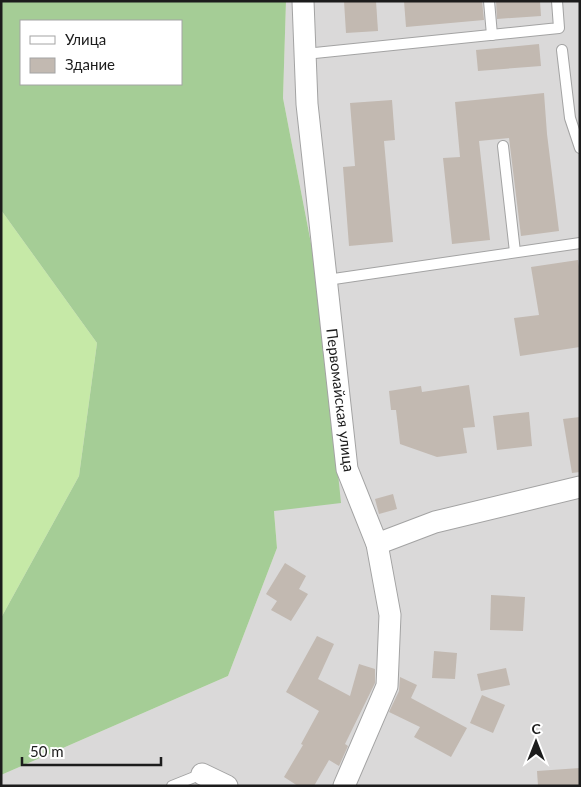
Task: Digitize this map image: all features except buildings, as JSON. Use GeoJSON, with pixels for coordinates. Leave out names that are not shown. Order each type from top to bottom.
{"type":"FeatureCollection","features":[{"type":"Feature","properties":{"kind":"street","name":"Первомайская улица"},"geometry":{"type":"LineString","coordinates":[[303,1],[307,104],[347,469],[377,544],[390,615],[387,686],[344,786]]}},
{"type":"Feature","properties":{"kind":"street"},"geometry":{"type":"LineString","coordinates":[[377,544],[435,522],[580,487]]}},
{"type":"Feature","properties":{"kind":"street"},"geometry":{"type":"LineString","coordinates":[[202,774],[227,786]]}},
{"type":"Feature","properties":{"kind":"lane"},"geometry":{"type":"LineString","coordinates":[[489,1],[492,35]]}},
{"type":"Feature","properties":{"kind":"lane"},"geometry":{"type":"LineString","coordinates":[[305,54],[559,28],[557,1]]}},
{"type":"Feature","properties":{"kind":"lane"},"geometry":{"type":"LineString","coordinates":[[562,50],[570,118],[580,148]]}},
{"type":"Feature","properties":{"kind":"lane"},"geometry":{"type":"LineString","coordinates":[[503,146],[515,252]]}},
{"type":"Feature","properties":{"kind":"lane"},"geometry":{"type":"LineString","coordinates":[[327,280],[580,243]]}},
{"type":"Feature","properties":{"kind":"lane"},"geometry":{"type":"LineString","coordinates":[[172,786],[202,774]]}},
{"type":"Feature","properties":{"kind":"shaded area"},"geometry":{"type":"Polygon","coordinates":[[[286,1],[580,1],[580,786],[1,786],[1,775],[228,676],[277,548],[274,511],[319,285],[283,98],[286,1]]]}},
{"type":"Feature","properties":{"kind":"green space"},"geometry":{"type":"Polygon","coordinates":[[[1,1],[286,1],[283,98],[319,285],[341,503],[274,511],[277,548],[228,676],[1,775],[1,618],[79,476],[97,343],[1,210],[1,1]]]}},
{"type":"Feature","properties":{"kind":"green space"},"geometry":{"type":"Polygon","coordinates":[[[1,210],[97,343],[79,476],[1,618],[1,210]]]}}]}
